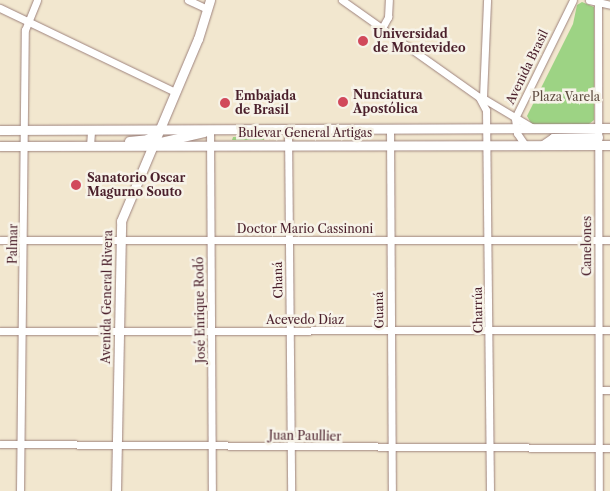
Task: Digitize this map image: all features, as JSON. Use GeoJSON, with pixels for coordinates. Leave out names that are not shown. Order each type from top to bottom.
{"type":"FeatureCollection","features":[{"type":"Feature","properties":{"kind":"main road","name":"Avenida General Rivera"},"geometry":{"type":"LineString","coordinates":[[116,491],[122,217],[175,92],[209,4]]}},
{"type":"Feature","properties":{"kind":"main road","name":"Bulevar General Artigas"},"geometry":{"type":"LineString","coordinates":[[0,130],[534,128],[598,137],[610,145]]}},
{"type":"Feature","properties":{"kind":"main road","name":"Bulevar General Artigas"},"geometry":{"type":"LineString","coordinates":[[0,146],[543,145],[554,138],[598,137],[610,128]]}},
{"type":"Feature","properties":{"kind":"main road"},"geometry":{"type":"LineString","coordinates":[[93,146],[147,139],[159,130]]}},
{"type":"Feature","properties":{"kind":"main road"},"geometry":{"type":"LineString","coordinates":[[151,146],[210,130]]}},
{"type":"Feature","properties":{"kind":"street","name":"Palmar"},"geometry":{"type":"LineString","coordinates":[[20,491],[28,21],[36,0]]}},
{"type":"Feature","properties":{"kind":"street"},"geometry":{"type":"LineString","coordinates":[[188,0],[209,4]]}},
{"type":"Feature","properties":{"kind":"street"},"geometry":{"type":"LineString","coordinates":[[342,0],[481,97],[534,128]]}},
{"type":"Feature","properties":{"kind":"street"},"geometry":{"type":"LineString","coordinates":[[382,28],[388,17],[389,0]]}},
{"type":"Feature","properties":{"kind":"street"},"geometry":{"type":"LineString","coordinates":[[481,97],[487,0]]}},
{"type":"Feature","properties":{"kind":"street","name":"Avenida Brasil"},"geometry":{"type":"LineString","coordinates":[[525,145],[516,129],[515,118],[573,0]]}},
{"type":"Feature","properties":{"kind":"street"},"geometry":{"type":"LineString","coordinates":[[589,0],[610,5]]}},
{"type":"Feature","properties":{"kind":"street","name":"Canelones"},"geometry":{"type":"LineString","coordinates":[[598,1],[599,491]]}},
{"type":"Feature","properties":{"kind":"street"},"geometry":{"type":"LineString","coordinates":[[0,8],[175,92]]}},
{"type":"Feature","properties":{"kind":"street","name":"Charrúa"},"geometry":{"type":"LineString","coordinates":[[481,97],[486,110],[488,129],[490,491]]}},
{"type":"Feature","properties":{"kind":"street","name":"Chaná"},"geometry":{"type":"LineString","coordinates":[[288,129],[291,491]]}},
{"type":"Feature","properties":{"kind":"street","name":"Guaná"},"geometry":{"type":"LineString","coordinates":[[390,129],[392,491]]}},
{"type":"Feature","properties":{"kind":"street"},"geometry":{"type":"LineString","coordinates":[[91,130],[93,146]]}},
{"type":"Feature","properties":{"kind":"street","name":"José Enrique Rodó"},"geometry":{"type":"LineString","coordinates":[[210,130],[212,491]]}},
{"type":"Feature","properties":{"kind":"street","name":"Doctor Mario Cassinoni"},"geometry":{"type":"LineString","coordinates":[[0,240],[610,240]]}},
{"type":"Feature","properties":{"kind":"street","name":"Acevedo Díaz"},"geometry":{"type":"LineString","coordinates":[[0,332],[490,332],[610,330]]}},
{"type":"Feature","properties":{"kind":"street"},"geometry":{"type":"LineString","coordinates":[[599,390],[610,390]]}},
{"type":"Feature","properties":{"kind":"street","name":"Juan Paullier"},"geometry":{"type":"LineString","coordinates":[[0,444],[610,448]]}},
{"type":"Feature","properties":{"kind":"green space","name":"Plaza Varela"},"geometry":{"type":"Polygon","coordinates":[[[582,2],[594,7],[594,120],[589,124],[532,125],[527,116],[573,24],[577,5],[582,2]]]}},
{"type":"Feature","properties":{"kind":"green space"},"geometry":{"type":"Polygon","coordinates":[[[264,136],[264,140],[232,140],[233,137],[264,136]]]}},
{"type":"Feature","properties":{"kind":"place","name":"Universidad de Montevideo"},"geometry":{"type":"Point","coordinates":[363,41]}},
{"type":"Feature","properties":{"kind":"place","name":"Nunciatura Apostólica"},"geometry":{"type":"Point","coordinates":[343,102]}},
{"type":"Feature","properties":{"kind":"place","name":"Embajada de Brasil"},"geometry":{"type":"Point","coordinates":[225,103]}},
{"type":"Feature","properties":{"kind":"place","name":"Sanatorio Oscar Magurno Souto"},"geometry":{"type":"Point","coordinates":[76,185]}}]}
